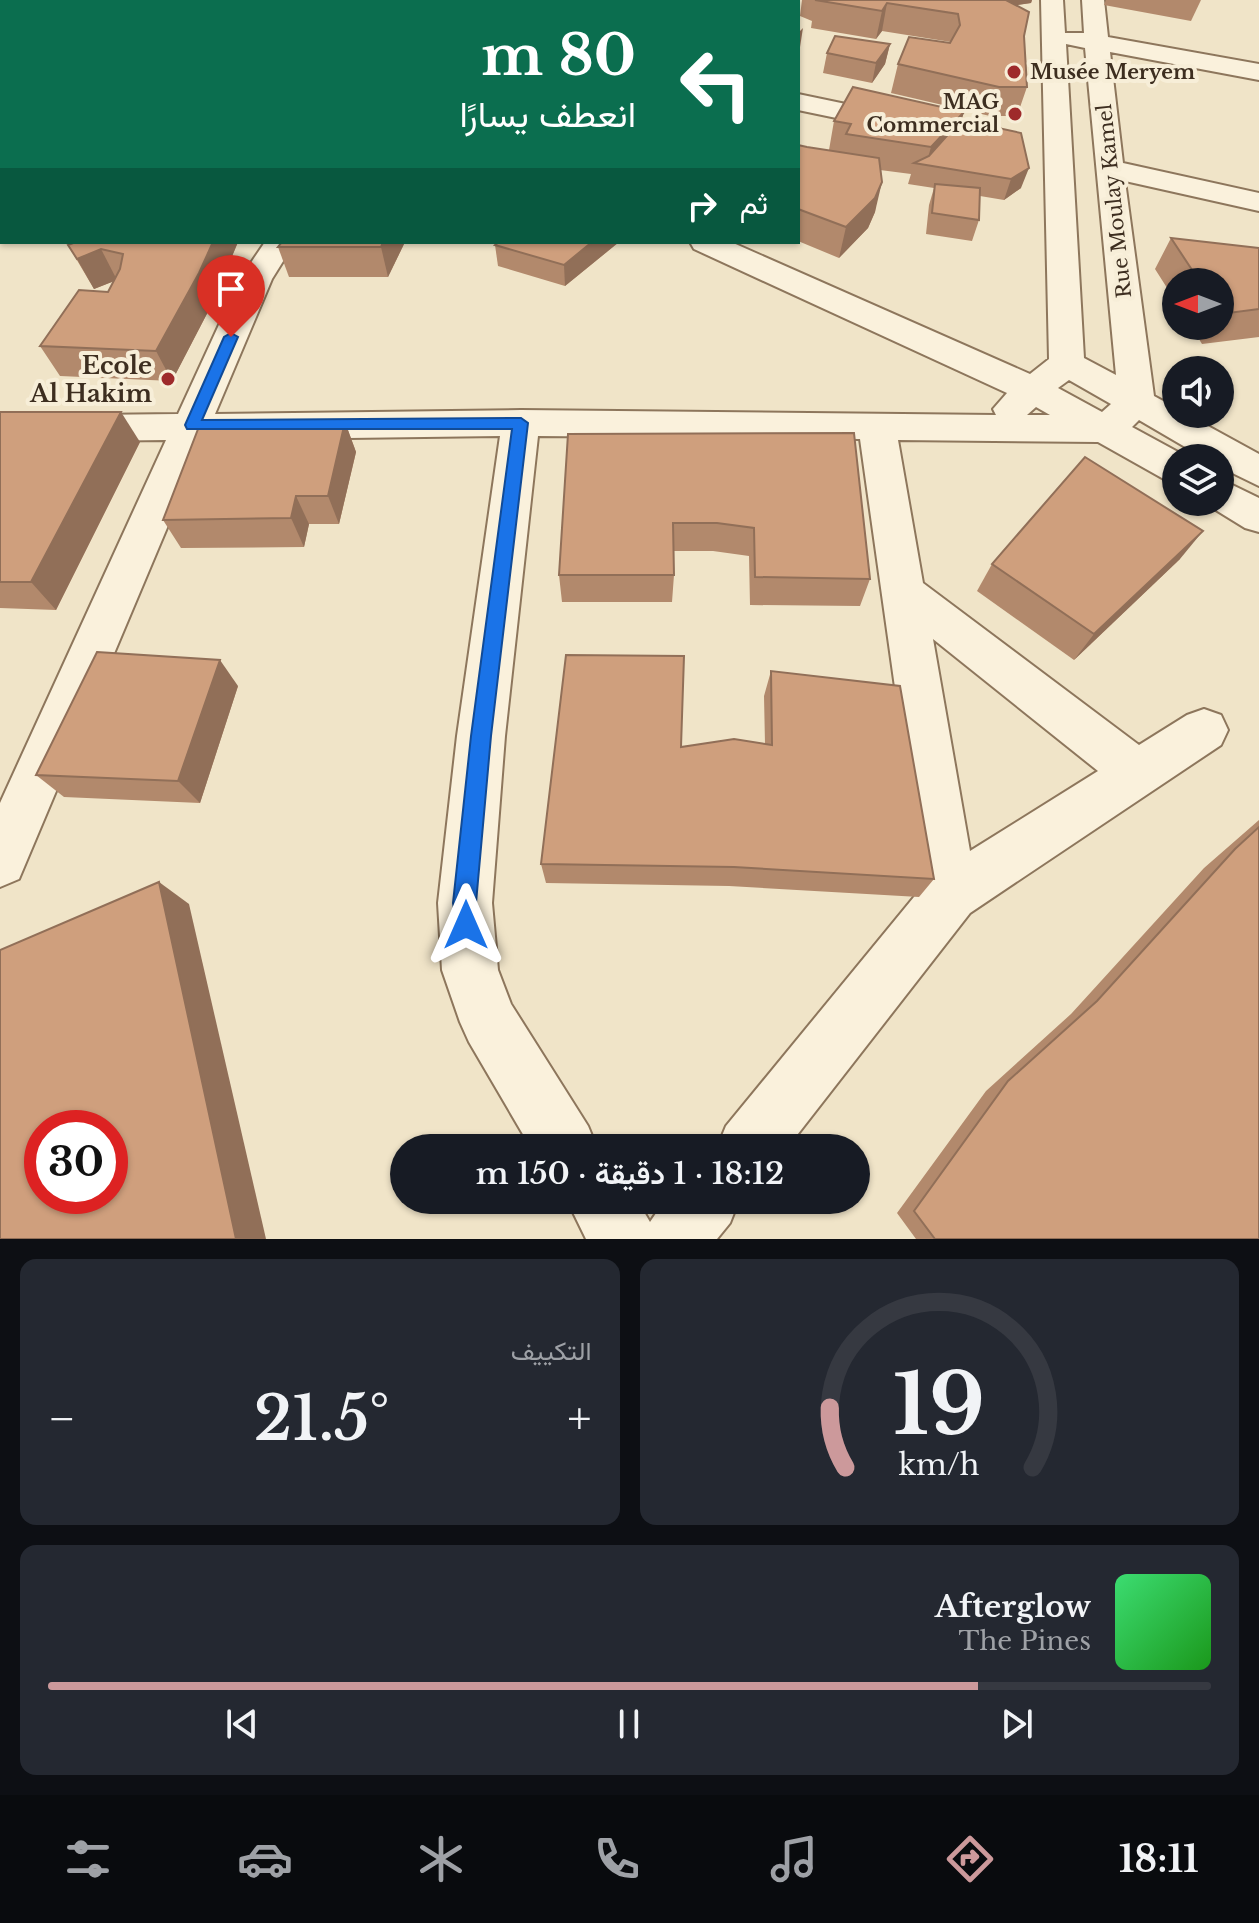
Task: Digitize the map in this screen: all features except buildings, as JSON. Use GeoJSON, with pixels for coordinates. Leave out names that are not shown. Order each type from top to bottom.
{"type":"FeatureCollection","features":[{"type":"Feature","properties":{"kind":"street","name":"Rue Moulay Kamel"},"geometry":{"type":"LineString","coordinates":[[1052,0],[1040,31],[1043,154],[1067,363]]}},
{"type":"Feature","properties":{"kind":"street","name":"Rue Moulay Kamel"},"geometry":{"type":"LineString","coordinates":[[1093,0],[1109,169],[1137,402]]}},
{"type":"Feature","properties":{"kind":"street"},"geometry":{"type":"LineString","coordinates":[[1040,31],[1259,72]]}},
{"type":"Feature","properties":{"kind":"street"},"geometry":{"type":"LineString","coordinates":[[800,102],[920,128]]}},
{"type":"Feature","properties":{"kind":"street"},"geometry":{"type":"LineString","coordinates":[[1109,169],[1259,202]]}},
{"type":"Feature","properties":{"kind":"street"},"geometry":{"type":"LineString","coordinates":[[0,861],[256,279],[279,244]]}},
{"type":"Feature","properties":{"kind":"street"},"geometry":{"type":"LineString","coordinates":[[709,244],[1033,390],[1162,460]]}},
{"type":"Feature","properties":{"kind":"street"},"geometry":{"type":"LineString","coordinates":[[991,426],[1067,363],[1259,472]]}},
{"type":"Feature","properties":{"kind":"street"},"geometry":{"type":"LineString","coordinates":[[0,429],[521,423],[1106,429],[1137,402]]}},
{"type":"Feature","properties":{"kind":"street"},"geometry":{"type":"LineString","coordinates":[[521,423],[481,736],[465,903],[470,970],[489,1022],[557,1134]]}},
{"type":"Feature","properties":{"kind":"street"},"geometry":{"type":"LineString","coordinates":[[877,426],[951,894]]}},
{"type":"Feature","properties":{"kind":"street"},"geometry":{"type":"LineString","coordinates":[[1234,502],[1259,517]]}},
{"type":"Feature","properties":{"kind":"street"},"geometry":{"type":"LineString","coordinates":[[903,591],[1138,773]]}},
{"type":"Feature","properties":{"kind":"street"},"geometry":{"type":"LineString","coordinates":[[759,1134],[951,894],[1204,730]]}},
{"type":"Feature","properties":{"kind":"street"},"geometry":{"type":"LineString","coordinates":[[634,1214],[675,1230]]}},
{"type":"Feature","properties":{"kind":"place","name":"Musée Meryem"},"geometry":{"type":"Point","coordinates":[1014,72]}},
{"type":"Feature","properties":{"kind":"place","name":"MAG Commercial"},"geometry":{"type":"Point","coordinates":[1015,114]}},
{"type":"Feature","properties":{"kind":"place","name":"Ecole Al Hakim"},"geometry":{"type":"Point","coordinates":[168,379]}},
{"type":"Feature","properties":{"kind":"route"},"geometry":{"type":"LineString","coordinates":[[231,337],[192,425],[521,423],[481,736],[465,903],[466,925]]}}]}
